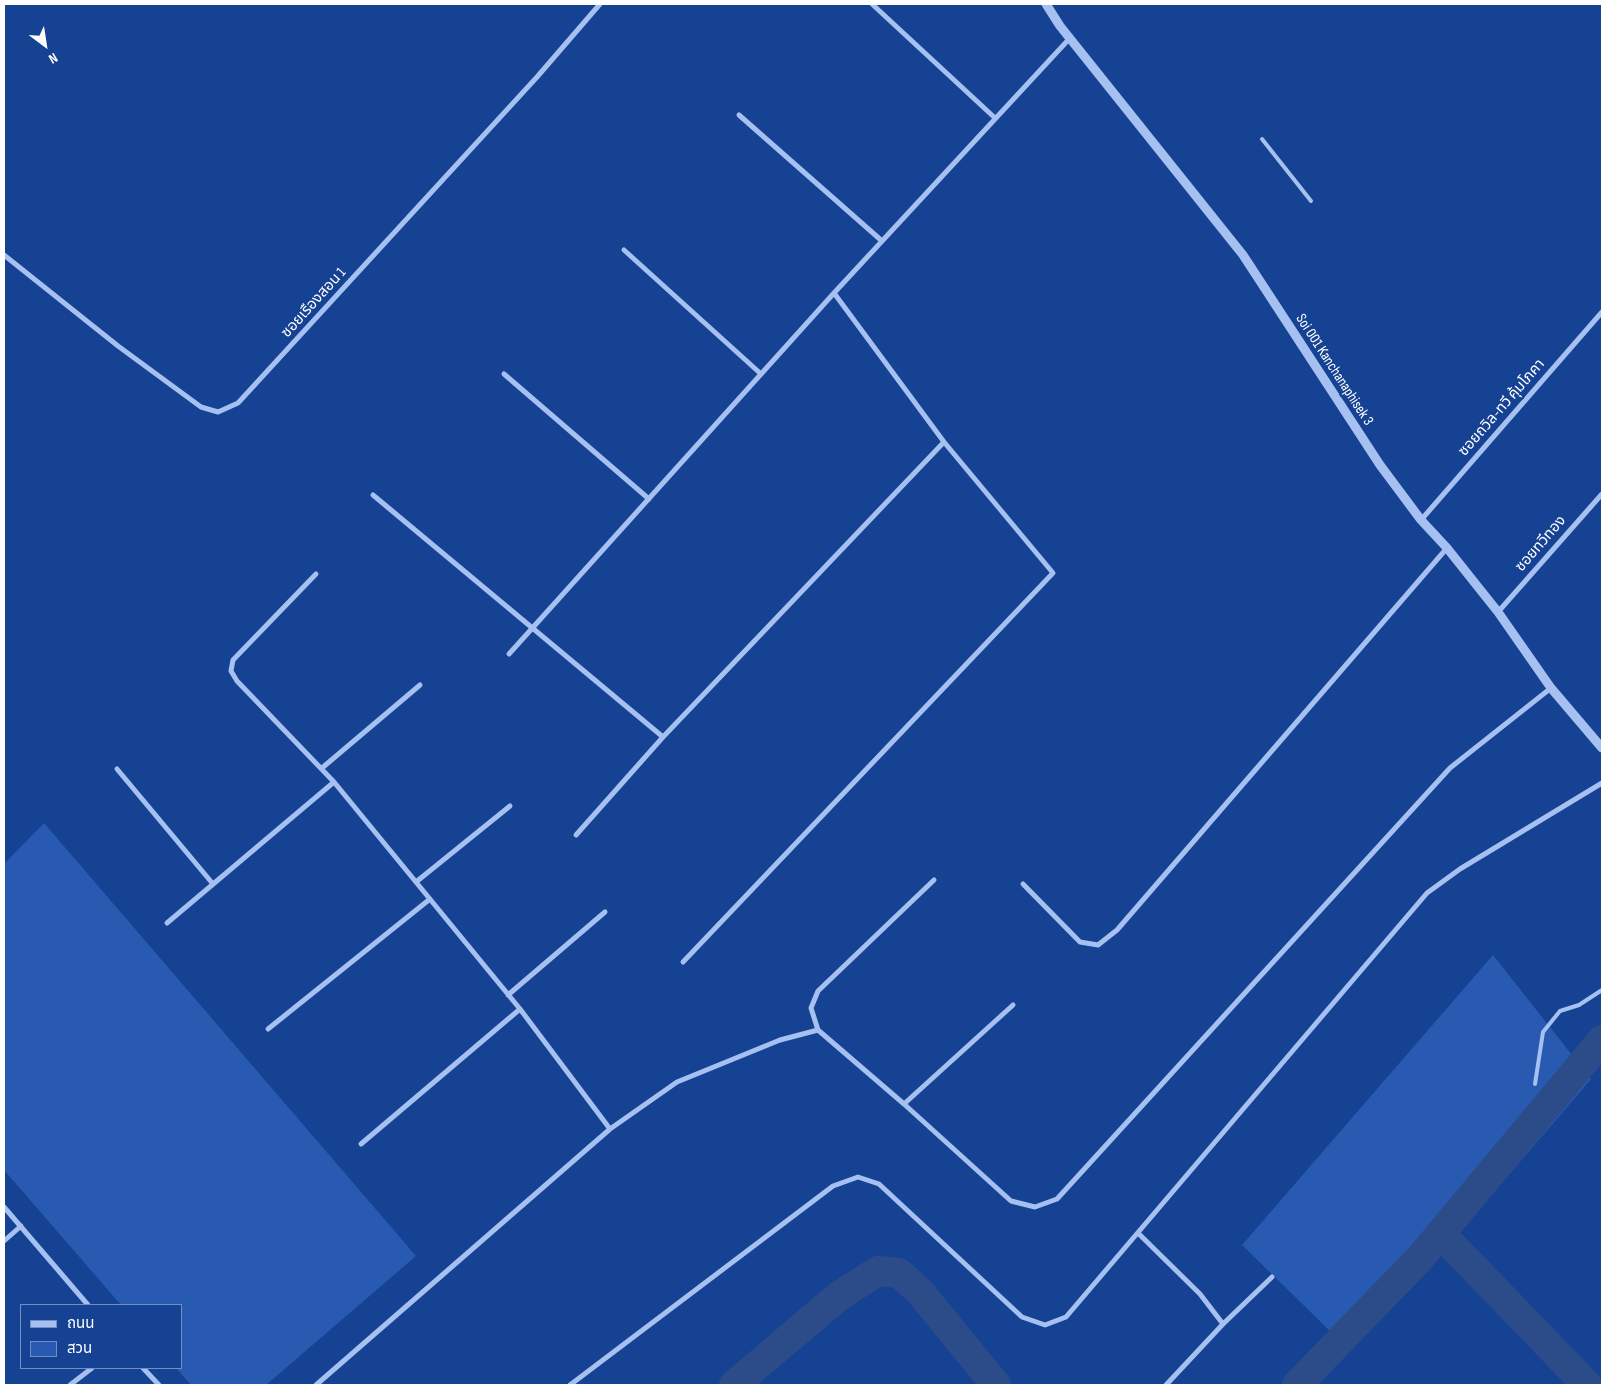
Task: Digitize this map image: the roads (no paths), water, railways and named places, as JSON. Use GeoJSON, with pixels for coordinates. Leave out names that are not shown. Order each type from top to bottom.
{"type":"FeatureCollection","features":[{"type":"Feature","properties":{"kind":"street","name":"ซอยเรืองสอน 1"},"geometry":{"type":"LineString","coordinates":[[4,255],[118,346],[200,408],[218,412],[238,403],[537,77],[600,4]]}},
{"type":"Feature","properties":{"kind":"street"},"geometry":{"type":"LineString","coordinates":[[872,4],[995,118]]}},
{"type":"Feature","properties":{"kind":"street","name":"Soi 001 Kanchanaphisek 3"},"geometry":{"type":"LineString","coordinates":[[1046,4],[1070,38],[1244,255],[1380,465],[1420,520],[1448,548],[1498,612],[1551,688],[1602,748]]}},
{"type":"Feature","properties":{"kind":"street"},"geometry":{"type":"LineString","coordinates":[[509,654],[834,293],[1070,38]]}},
{"type":"Feature","properties":{"kind":"street"},"geometry":{"type":"LineString","coordinates":[[738,115],[882,241]]}},
{"type":"Feature","properties":{"kind":"street"},"geometry":{"type":"LineString","coordinates":[[624,250],[761,374]]}},
{"type":"Feature","properties":{"kind":"street"},"geometry":{"type":"LineString","coordinates":[[683,962],[1053,573],[944,442],[834,293]]}},
{"type":"Feature","properties":{"kind":"street","name":"ซอยถวิล-ทวี คุ้มโภคา"},"geometry":{"type":"LineString","coordinates":[[1420,520],[1602,312]]}},
{"type":"Feature","properties":{"kind":"street"},"geometry":{"type":"LineString","coordinates":[[504,374],[649,499]]}},
{"type":"Feature","properties":{"kind":"street"},"geometry":{"type":"LineString","coordinates":[[576,835],[663,737],[944,442]]}},
{"type":"Feature","properties":{"kind":"street","name":"ซอยทวีทอง"},"geometry":{"type":"LineString","coordinates":[[1498,612],[1602,494]]}},
{"type":"Feature","properties":{"kind":"street"},"geometry":{"type":"LineString","coordinates":[[373,495],[663,737]]}},
{"type":"Feature","properties":{"kind":"street"},"geometry":{"type":"LineString","coordinates":[[1023,884],[1080,942],[1098,945],[1117,930],[1448,548]]}},
{"type":"Feature","properties":{"kind":"street"},"geometry":{"type":"LineString","coordinates":[[316,574],[233,660],[231,671],[237,681],[334,782],[520,1009],[610,1129]]}},
{"type":"Feature","properties":{"kind":"street"},"geometry":{"type":"LineString","coordinates":[[322,768],[420,685]]}},
{"type":"Feature","properties":{"kind":"street"},"geometry":{"type":"LineString","coordinates":[[934,880],[818,991],[811,1008],[818,1030],[904,1104],[1011,1201],[1035,1207],[1057,1199],[1450,768],[1551,688]]}},
{"type":"Feature","properties":{"kind":"street"},"geometry":{"type":"LineString","coordinates":[[117,769],[213,884]]}},
{"type":"Feature","properties":{"kind":"street"},"geometry":{"type":"LineString","coordinates":[[167,923],[334,782]]}},
{"type":"Feature","properties":{"kind":"street"},"geometry":{"type":"LineString","coordinates":[[570,1385],[833,1186],[858,1177],[880,1184],[1022,1317],[1044,1324],[1066,1317],[1427,893],[1491,849],[1602,783]]}},
{"type":"Feature","properties":{"kind":"street"},"geometry":{"type":"LineString","coordinates":[[416,882],[510,806]]}},
{"type":"Feature","properties":{"kind":"street"},"geometry":{"type":"LineString","coordinates":[[268,1029],[430,899]]}},
{"type":"Feature","properties":{"kind":"street"},"geometry":{"type":"LineString","coordinates":[[508,995],[605,912]]}},
{"type":"Feature","properties":{"kind":"street"},"geometry":{"type":"LineString","coordinates":[[904,1104],[1013,1005]]}},
{"type":"Feature","properties":{"kind":"street"},"geometry":{"type":"LineString","coordinates":[[362,1144],[520,1009]]}},
{"type":"Feature","properties":{"kind":"street"},"geometry":{"type":"LineString","coordinates":[[316,1385],[610,1129],[677,1082],[780,1040],[818,1030]]}},
{"type":"Feature","properties":{"kind":"street"},"geometry":{"type":"LineString","coordinates":[[4,1207],[87,1304]]}},
{"type":"Feature","properties":{"kind":"street"},"geometry":{"type":"LineString","coordinates":[[4,1240],[21,1226]]}},
{"type":"Feature","properties":{"kind":"street"},"geometry":{"type":"LineString","coordinates":[[1138,1233],[1200,1294],[1223,1324]]}},
{"type":"Feature","properties":{"kind":"street"},"geometry":{"type":"LineString","coordinates":[[1166,1385],[1223,1324],[1272,1277]]}},
{"type":"Feature","properties":{"kind":"street"},"geometry":{"type":"LineString","coordinates":[[70,1385],[91,1369]]}},
{"type":"Feature","properties":{"kind":"street"},"geometry":{"type":"LineString","coordinates":[[144,1369],[159,1385]]}},
{"type":"Feature","properties":{"kind":"lane"},"geometry":{"type":"LineString","coordinates":[[1262,139],[1311,201]]}},
{"type":"Feature","properties":{"kind":"lane"},"geometry":{"type":"LineString","coordinates":[[1535,1084],[1543,1032],[1560,1011],[1579,1005],[1602,990]]}},
{"type":"Feature","properties":{"kind":"waterway"},"geometry":{"type":"LineString","coordinates":[[1297,1385],[1420,1258],[1602,1040]]}},
{"type":"Feature","properties":{"kind":"waterway"},"geometry":{"type":"LineString","coordinates":[[1441,1234],[1587,1385]]}},
{"type":"Feature","properties":{"kind":"waterway"},"geometry":{"type":"LineString","coordinates":[[734,1385],[839,1296],[878,1271],[899,1273],[920,1292],[996,1385]]}}]}
